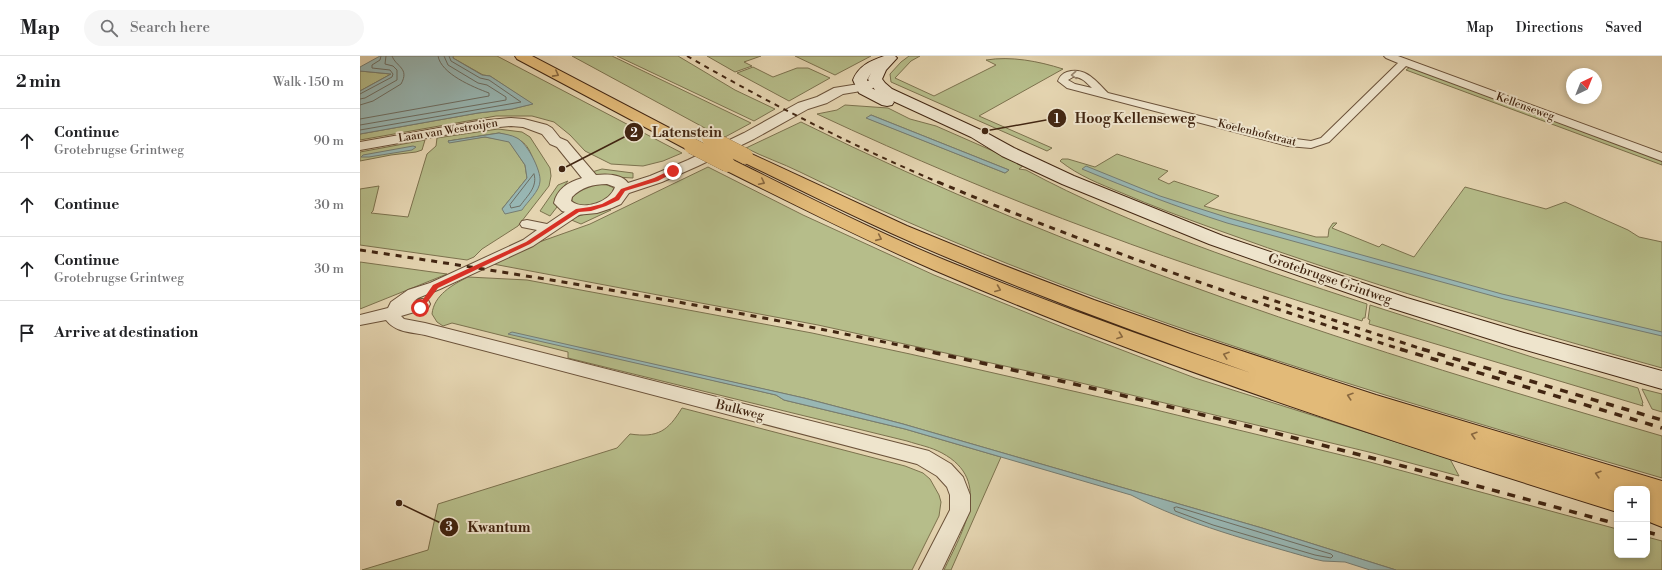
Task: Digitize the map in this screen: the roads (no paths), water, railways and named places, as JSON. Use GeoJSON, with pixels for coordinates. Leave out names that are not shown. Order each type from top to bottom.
{"type":"FeatureCollection","features":[{"type":"Feature","properties":{"kind":"highway"},"geometry":{"type":"LineString","coordinates":[[522,56],[699,138],[822,212],[892,244],[1012,295],[1211,369],[1507,467],[1614,499]]}},
{"type":"Feature","properties":{"kind":"highway"},"geometry":{"type":"LineString","coordinates":[[549,56],[582,73]]}},
{"type":"Feature","properties":{"kind":"highway"},"geometry":{"type":"LineString","coordinates":[[608,86],[642,103]]}},
{"type":"Feature","properties":{"kind":"highway"},"geometry":{"type":"LineString","coordinates":[[736,160],[899,230],[1040,288],[1138,324],[1374,404],[1662,493]]}},
{"type":"Feature","properties":{"kind":"highway"},"geometry":{"type":"LineString","coordinates":[[1650,510],[1662,514]]}},
{"type":"Feature","properties":{"kind":"main road"},"geometry":{"type":"LineString","coordinates":[[866,83],[892,57]]}},
{"type":"Feature","properties":{"kind":"main road","name":"Grotebrugse Grintweg"},"geometry":{"type":"LineString","coordinates":[[866,83],[984,138],[1008,152],[1068,180],[1165,220],[1288,265],[1399,303],[1662,380]]}},
{"type":"Feature","properties":{"kind":"street","name":"Koelenhofstraat"},"geometry":{"type":"LineString","coordinates":[[1104,95],[1288,142],[1318,144],[1324,140],[1400,58]]}},
{"type":"Feature","properties":{"kind":"street","name":"Kellenseweg"},"geometry":{"type":"LineString","coordinates":[[1400,58],[1662,157]]}},
{"type":"Feature","properties":{"kind":"street"},"geometry":{"type":"LineString","coordinates":[[622,186],[617,198],[604,205],[591,209],[572,209],[562,204],[562,198],[569,190],[585,182],[608,179],[622,186],[656,180],[749,136],[803,106],[866,83]]}},
{"type":"Feature","properties":{"kind":"street","name":"Laan van Westroijen"},"geometry":{"type":"LineString","coordinates":[[360,146],[478,125],[511,122],[524,123],[547,131],[555,141],[552,147],[585,182]]}},
{"type":"Feature","properties":{"kind":"street"},"geometry":{"type":"LineString","coordinates":[[510,250],[538,226],[572,209]]}},
{"type":"Feature","properties":{"kind":"street"},"geometry":{"type":"LineString","coordinates":[[393,312],[397,306],[413,294],[435,286],[510,250],[528,243],[538,226]]}},
{"type":"Feature","properties":{"kind":"street"},"geometry":{"type":"LineString","coordinates":[[425,329],[419,316],[422,304],[430,295],[435,286]]}},
{"type":"Feature","properties":{"kind":"street"},"geometry":{"type":"LineString","coordinates":[[360,320],[422,304]]}},
{"type":"Feature","properties":{"kind":"street","name":"Bulkweg"},"geometry":{"type":"LineString","coordinates":[[393,312],[392,317],[399,324],[425,329],[922,457],[944,470],[956,483],[960,495],[960,511],[930,570]]}},
{"type":"Feature","properties":{"kind":"water"},"geometry":{"type":"Polygon","coordinates":[[[380,56],[453,56],[453,58],[482,75],[490,76],[533,104],[512,109],[478,113],[360,134],[360,91],[391,74],[360,71],[360,67],[380,56]]]}},
{"type":"Feature","properties":{"kind":"water"},"geometry":{"type":"Polygon","coordinates":[[[871,115],[1009,170],[1005,173],[866,118],[871,115]]]}},
{"type":"Feature","properties":{"kind":"water"},"geometry":{"type":"Polygon","coordinates":[[[499,133],[513,136],[525,145],[533,157],[540,176],[538,189],[522,210],[505,214],[502,209],[527,178],[525,165],[509,142],[485,137],[449,143],[448,141],[499,133]]]}},
{"type":"Feature","properties":{"kind":"water"},"geometry":{"type":"Polygon","coordinates":[[[413,146],[416,147],[412,150],[361,157],[363,155],[413,146]]]}},
{"type":"Feature","properties":{"kind":"water"},"geometry":{"type":"Polygon","coordinates":[[[1086,166],[1160,196],[1229,218],[1502,294],[1662,332],[1662,336],[1504,299],[1227,223],[1154,198],[1082,169],[1086,166]]]}},
{"type":"Feature","properties":{"kind":"water"},"geometry":{"type":"Polygon","coordinates":[[[512,332],[804,398],[903,424],[1262,528],[1396,570],[1370,570],[1345,562],[1314,559],[1198,524],[1153,506],[1131,495],[905,429],[784,400],[776,395],[508,334],[512,332]]]}},
{"type":"Feature","properties":{"kind":"railway"},"geometry":{"type":"LineString","coordinates":[[687,56],[812,123],[875,154],[940,183]]}},
{"type":"Feature","properties":{"kind":"railway"},"geometry":{"type":"LineString","coordinates":[[938,182],[995,206],[1227,292],[1403,350]]}},
{"type":"Feature","properties":{"kind":"railway"},"geometry":{"type":"LineString","coordinates":[[360,250],[501,272],[712,308],[922,350]]}},
{"type":"Feature","properties":{"kind":"railway"},"geometry":{"type":"LineString","coordinates":[[1263,297],[1425,350]]}},
{"type":"Feature","properties":{"kind":"railway"},"geometry":{"type":"LineString","coordinates":[[917,349],[1181,409],[1614,523]]}},
{"type":"Feature","properties":{"kind":"railway"},"geometry":{"type":"LineString","coordinates":[[1400,349],[1662,428]]}},
{"type":"Feature","properties":{"kind":"railway"},"geometry":{"type":"LineString","coordinates":[[1422,349],[1662,420]]}},
{"type":"Feature","properties":{"kind":"railway"},"geometry":{"type":"LineString","coordinates":[[1650,533],[1662,536]]}},
{"type":"Feature","properties":{"kind":"place","name":"Hoog Kellenseweg"},"geometry":{"type":"Point","coordinates":[985,131]}},
{"type":"Feature","properties":{"kind":"place","name":"Latenstein"},"geometry":{"type":"Point","coordinates":[562,169]}},
{"type":"Feature","properties":{"kind":"place","name":"Kwantum"},"geometry":{"type":"Point","coordinates":[399,503]}}]}
